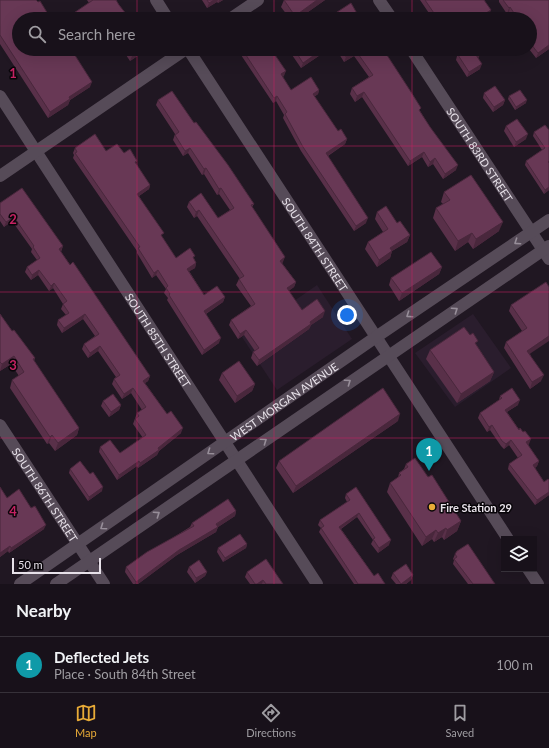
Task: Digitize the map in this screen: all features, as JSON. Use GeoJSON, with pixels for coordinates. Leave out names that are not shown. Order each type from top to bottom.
{"type":"FeatureCollection","features":[{"type":"Feature","properties":{"kind":"street"},"geometry":{"type":"LineString","coordinates":[[156,0],[164,12]]}},
{"type":"Feature","properties":{"kind":"street"},"geometry":{"type":"LineString","coordinates":[[240,12],[258,0]]}},
{"type":"Feature","properties":{"kind":"street"},"geometry":{"type":"LineString","coordinates":[[379,0],[387,12]]}},
{"type":"Feature","properties":{"kind":"street"},"geometry":{"type":"LineString","coordinates":[[0,176],[177,56]]}},
{"type":"Feature","properties":{"kind":"street","name":"SOUTH 84TH STREET"},"geometry":{"type":"LineString","coordinates":[[192,56],[506,536]]}},
{"type":"Feature","properties":{"kind":"street","name":"SOUTH 83RD STREET"},"geometry":{"type":"LineString","coordinates":[[416,56],[531,232],[547,252]]}},
{"type":"Feature","properties":{"kind":"street","name":"SOUTH 85TH STREET"},"geometry":{"type":"LineString","coordinates":[[0,96],[317,584]]}},
{"type":"Feature","properties":{"kind":"street","name":"WEST MORGAN AVENUE"},"geometry":{"type":"LineString","coordinates":[[20,584],[376,337],[549,220]]}},
{"type":"Feature","properties":{"kind":"street","name":"WEST MORGAN AVENUE"},"geometry":{"type":"LineString","coordinates":[[56,584],[387,355],[547,252]]}},
{"type":"Feature","properties":{"kind":"street","name":"SOUTH 86TH STREET"},"geometry":{"type":"LineString","coordinates":[[0,425],[104,584]]}},
{"type":"Feature","properties":{"kind":"street"},"geometry":{"type":"LineString","coordinates":[[530,572],[538,584]]}},
{"type":"Feature","properties":{"kind":"shaded area"},"geometry":{"type":"Polygon","coordinates":[[[317,285],[352,339],[277,390],[242,337],[317,285]]]}},
{"type":"Feature","properties":{"kind":"shaded area"},"geometry":{"type":"Polygon","coordinates":[[[473,314],[511,368],[455,407],[415,353],[473,314]]]}},
{"type":"Feature","properties":{"kind":"building"},"geometry":{"type":"Polygon","coordinates":[[[0,0],[40,1],[47,12],[12,12],[12,53],[0,35],[0,0]]]}},
{"type":"Feature","properties":{"kind":"building"},"geometry":{"type":"Polygon","coordinates":[[[93,0],[116,0],[124,12],[75,12],[93,0]]]}},
{"type":"Feature","properties":{"kind":"building"},"geometry":{"type":"Polygon","coordinates":[[[207,0],[214,0],[209,3],[207,0]]]}},
{"type":"Feature","properties":{"kind":"building"},"geometry":{"type":"Polygon","coordinates":[[[284,0],[317,0],[300,12],[292,12],[284,0]]]}},
{"type":"Feature","properties":{"kind":"building"},"geometry":{"type":"Polygon","coordinates":[[[425,0],[484,0],[491,10],[488,12],[433,12],[425,0]]]}},
{"type":"Feature","properties":{"kind":"building"},"geometry":{"type":"Polygon","coordinates":[[[503,0],[549,0],[549,45],[538,53],[537,52],[537,12],[513,12],[510,7],[509,8],[503,0]]]}},
{"type":"Feature","properties":{"kind":"building"},"geometry":{"type":"Polygon","coordinates":[[[351,3],[356,12],[337,12],[351,3]]]}},
{"type":"Feature","properties":{"kind":"building"},"geometry":{"type":"Polygon","coordinates":[[[14,56],[75,56],[92,82],[50,112],[14,56]]]}},
{"type":"Feature","properties":{"kind":"building"},"geometry":{"type":"Polygon","coordinates":[[[247,56],[276,56],[286,71],[281,74],[291,90],[311,77],[319,90],[313,94],[338,131],[341,129],[347,139],[326,153],[368,218],[356,226],[303,147],[285,114],[287,112],[277,96],[274,98],[247,56]]]}},
{"type":"Feature","properties":{"kind":"building"},"geometry":{"type":"Polygon","coordinates":[[[298,56],[313,56],[303,63],[298,56]]]}},
{"type":"Feature","properties":{"kind":"building"},"geometry":{"type":"Polygon","coordinates":[[[360,56],[388,56],[421,108],[419,110],[458,165],[445,174],[435,158],[430,162],[424,152],[410,161],[364,92],[357,96],[352,88],[373,75],[360,56]]]}},
{"type":"Feature","properties":{"kind":"building"},"geometry":{"type":"Polygon","coordinates":[[[459,56],[477,56],[482,64],[469,72],[459,56]]]}},
{"type":"Feature","properties":{"kind":"building"},"geometry":{"type":"Polygon","coordinates":[[[495,86],[505,100],[494,107],[484,93],[495,86]]]}},
{"type":"Feature","properties":{"kind":"building"},"geometry":{"type":"Polygon","coordinates":[[[520,90],[527,100],[516,107],[509,96],[520,90]]]}},
{"type":"Feature","properties":{"kind":"building"},"geometry":{"type":"Polygon","coordinates":[[[172,91],[194,123],[196,122],[228,165],[254,204],[251,205],[285,257],[280,261],[296,282],[287,288],[302,310],[317,299],[325,311],[310,322],[311,324],[259,360],[253,352],[259,348],[246,330],[240,334],[231,320],[255,304],[239,279],[244,276],[199,210],[196,212],[189,202],[201,193],[218,218],[234,208],[221,188],[219,189],[206,168],[204,169],[190,148],[185,151],[175,135],[179,132],[158,100],[172,91]]]}},
{"type":"Feature","properties":{"kind":"building"},"geometry":{"type":"Polygon","coordinates":[[[517,119],[528,134],[516,142],[506,126],[517,119]]]}},
{"type":"Feature","properties":{"kind":"building"},"geometry":{"type":"Polygon","coordinates":[[[545,125],[549,130],[549,187],[545,190],[526,161],[545,148],[534,132],[545,125]]]}},
{"type":"Feature","properties":{"kind":"building"},"geometry":{"type":"Polygon","coordinates":[[[95,134],[106,151],[117,144],[124,153],[130,149],[137,161],[135,162],[150,185],[137,194],[164,233],[161,235],[176,258],[190,248],[195,256],[193,257],[196,263],[187,269],[204,295],[217,286],[225,297],[204,311],[221,338],[204,350],[169,295],[170,294],[166,288],[168,286],[158,270],[154,273],[138,248],[140,247],[75,153],[77,152],[75,148],[95,134]]]}},
{"type":"Feature","properties":{"kind":"building"},"geometry":{"type":"Polygon","coordinates":[[[471,175],[503,222],[476,239],[472,233],[458,241],[436,208],[450,200],[444,192],[471,175]]]}},
{"type":"Feature","properties":{"kind":"building"},"geometry":{"type":"Polygon","coordinates":[[[22,188],[63,246],[59,249],[70,265],[73,262],[150,376],[143,381],[167,414],[171,411],[183,428],[158,448],[159,450],[140,463],[139,461],[119,475],[100,447],[110,440],[120,453],[146,435],[135,419],[139,416],[137,413],[146,407],[133,388],[124,394],[114,379],[120,375],[100,346],[90,353],[84,344],[99,334],[85,314],[64,328],[58,320],[69,313],[63,304],[67,301],[54,283],[51,286],[39,270],[32,275],[27,267],[40,258],[33,247],[34,246],[14,217],[6,222],[0,214],[0,203],[22,188]]]}},
{"type":"Feature","properties":{"kind":"building"},"geometry":{"type":"Polygon","coordinates":[[[386,206],[397,223],[400,221],[410,235],[390,248],[392,251],[379,260],[368,242],[388,229],[377,212],[386,206]]]}},
{"type":"Feature","properties":{"kind":"building"},"geometry":{"type":"Polygon","coordinates":[[[431,252],[442,267],[402,293],[391,278],[431,252]]]}},
{"type":"Feature","properties":{"kind":"building"},"geometry":{"type":"Polygon","coordinates":[[[546,282],[549,287],[549,336],[527,351],[544,375],[532,382],[506,342],[527,328],[511,305],[546,282]]]}},
{"type":"Feature","properties":{"kind":"building"},"geometry":{"type":"Polygon","coordinates":[[[0,314],[35,358],[33,359],[79,428],[58,443],[52,435],[50,437],[12,380],[24,372],[14,356],[2,364],[0,362],[0,314]]]}},
{"type":"Feature","properties":{"kind":"building"},"geometry":{"type":"Polygon","coordinates":[[[464,327],[470,335],[473,333],[478,341],[475,343],[494,372],[461,394],[430,350],[464,327]]]}},
{"type":"Feature","properties":{"kind":"building"},"geometry":{"type":"Polygon","coordinates":[[[239,361],[255,384],[237,396],[222,373],[239,361]]]}},
{"type":"Feature","properties":{"kind":"building"},"geometry":{"type":"Polygon","coordinates":[[[383,388],[400,414],[296,486],[279,461],[383,388]]]}},
{"type":"Feature","properties":{"kind":"building"},"geometry":{"type":"Polygon","coordinates":[[[512,388],[520,400],[505,410],[519,430],[520,428],[523,432],[525,431],[531,439],[526,442],[539,461],[533,465],[544,482],[548,479],[549,480],[549,492],[537,500],[509,464],[522,455],[511,440],[506,444],[502,441],[492,425],[489,427],[480,413],[502,398],[500,396],[512,388]]]}},
{"type":"Feature","properties":{"kind":"building"},"geometry":{"type":"Polygon","coordinates":[[[113,394],[121,405],[111,412],[103,401],[113,394]]]}},
{"type":"Feature","properties":{"kind":"building"},"geometry":{"type":"Polygon","coordinates":[[[415,458],[428,477],[432,475],[461,521],[447,530],[446,528],[438,533],[436,530],[426,537],[390,483],[401,475],[399,473],[408,467],[406,464],[415,458]]]}},
{"type":"Feature","properties":{"kind":"building"},"geometry":{"type":"Polygon","coordinates":[[[80,461],[90,474],[93,472],[103,487],[89,497],[70,469],[80,461]]]}},
{"type":"Feature","properties":{"kind":"building"},"geometry":{"type":"Polygon","coordinates":[[[0,487],[7,498],[19,489],[31,508],[35,506],[46,525],[11,548],[10,546],[0,553],[0,487]]]}},
{"type":"Feature","properties":{"kind":"building"},"geometry":{"type":"Polygon","coordinates":[[[356,487],[391,540],[379,548],[373,539],[375,538],[359,513],[339,527],[374,576],[378,573],[385,584],[358,584],[321,528],[324,526],[320,520],[350,500],[346,494],[356,487]]]}},
{"type":"Feature","properties":{"kind":"building"},"geometry":{"type":"Polygon","coordinates":[[[228,499],[236,511],[216,524],[218,527],[179,550],[136,582],[126,567],[147,552],[194,526],[192,523],[228,499]]]}},
{"type":"Feature","properties":{"kind":"building"},"geometry":{"type":"Polygon","coordinates":[[[240,534],[247,544],[225,558],[218,548],[240,534]]]}},
{"type":"Feature","properties":{"kind":"building"},"geometry":{"type":"Polygon","coordinates":[[[468,544],[495,584],[473,584],[454,559],[457,557],[455,554],[457,551],[468,544]]]}},
{"type":"Feature","properties":{"kind":"building"},"geometry":{"type":"Polygon","coordinates":[[[266,559],[283,584],[266,584],[263,580],[255,584],[247,572],[266,559]]]}},
{"type":"Feature","properties":{"kind":"building"},"geometry":{"type":"Polygon","coordinates":[[[199,560],[207,572],[196,578],[189,567],[199,560]]]}},
{"type":"Feature","properties":{"kind":"building"},"geometry":{"type":"Polygon","coordinates":[[[406,564],[413,575],[401,584],[393,573],[406,564]]]}},
{"type":"Feature","properties":{"kind":"place","name":"Deflected Jets"},"geometry":{"type":"Point","coordinates":[429,471]}},
{"type":"Feature","properties":{"kind":"place","name":"Fire Station 29"},"geometry":{"type":"Point","coordinates":[432,507]}}]}
